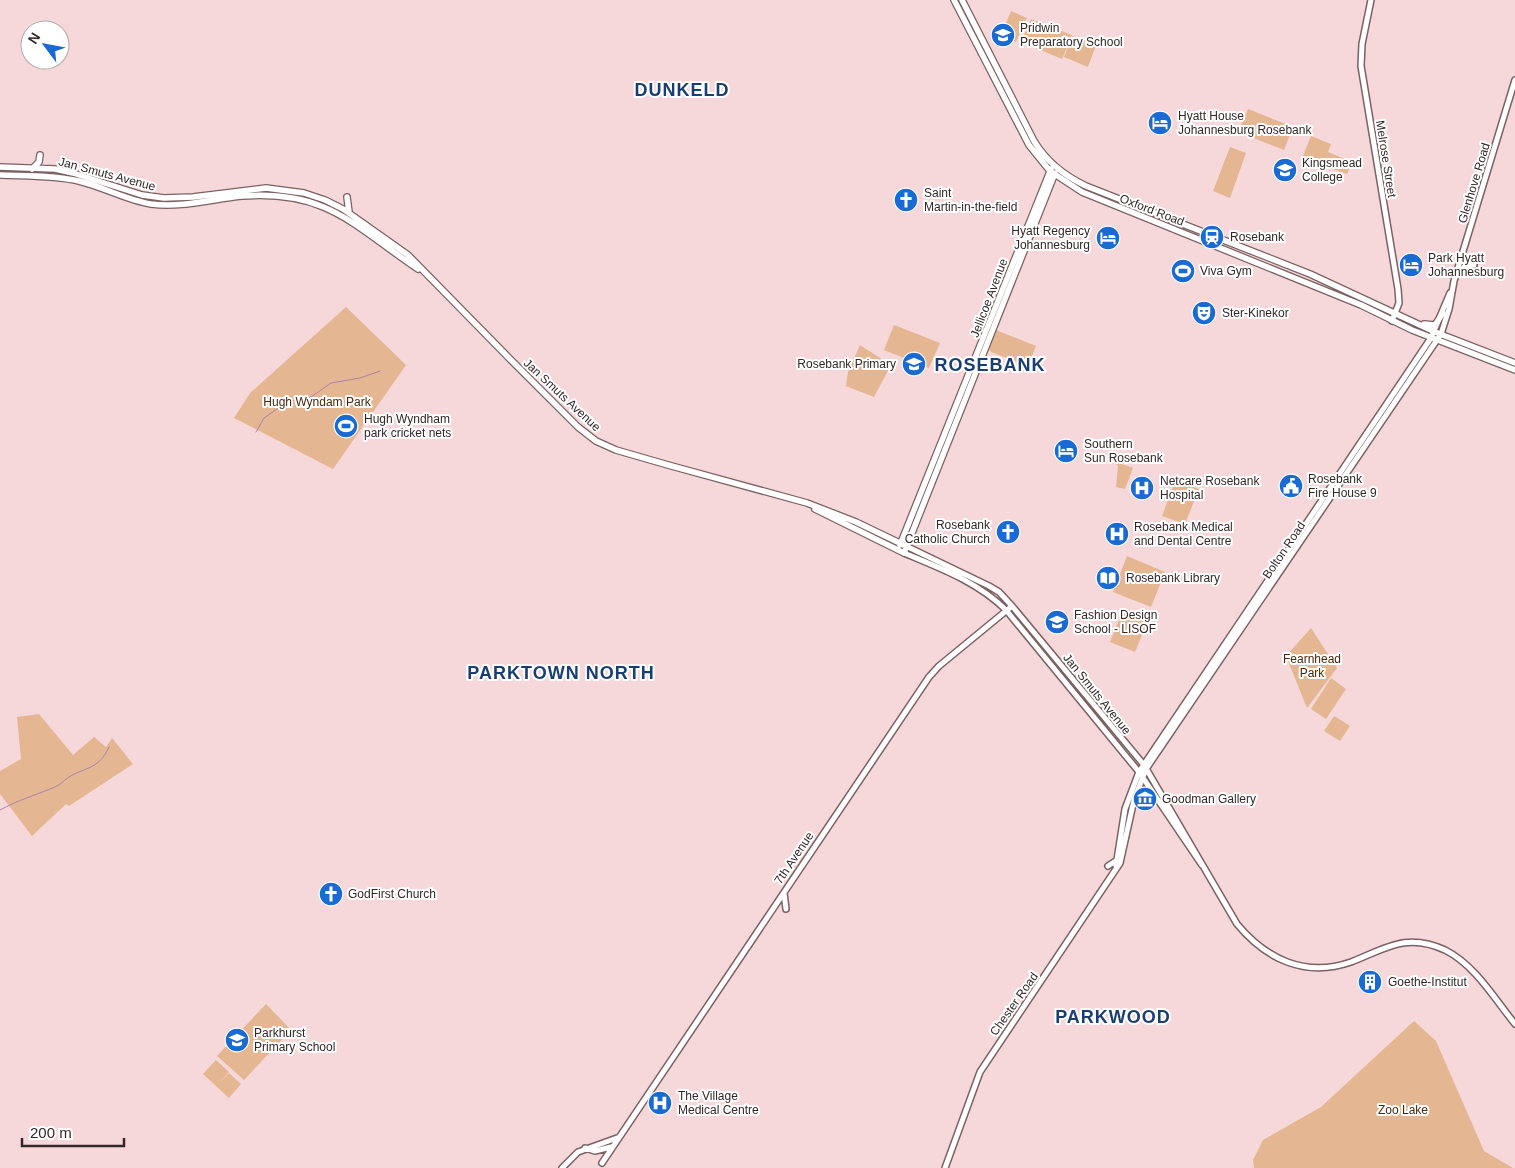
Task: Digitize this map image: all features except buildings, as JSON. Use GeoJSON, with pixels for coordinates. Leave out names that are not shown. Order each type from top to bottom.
{"type":"FeatureCollection","features":[{"type":"Feature","properties":{"kind":"main road","name":"Oxford Road"},"geometry":{"type":"LineString","coordinates":[[954,0],[1010,112],[1029,145],[1052,173],[1082,192],[1361,305],[1392,321],[1515,363]]}},
{"type":"Feature","properties":{"kind":"main road","name":"Oxford Road"},"geometry":{"type":"LineString","coordinates":[[962,0],[1036,144],[1056,167],[1086,186],[1366,298],[1414,322],[1436,336],[1515,370]]}},
{"type":"Feature","properties":{"kind":"main road","name":"Melrose Street"},"geometry":{"type":"LineString","coordinates":[[1371,0],[1362,44],[1360,66],[1398,290],[1399,302],[1392,321]]}},
{"type":"Feature","properties":{"kind":"main road"},"geometry":{"type":"LineString","coordinates":[[977,45],[984,42]]}},
{"type":"Feature","properties":{"kind":"main road","name":"Glenhove Road"},"geometry":{"type":"LineString","coordinates":[[1436,336],[1515,80]]}},
{"type":"Feature","properties":{"kind":"main road"},"geometry":{"type":"LineString","coordinates":[[1010,112],[1017,108]]}},
{"type":"Feature","properties":{"kind":"main road"},"geometry":{"type":"LineString","coordinates":[[32,168],[39,162],[40,155]]}},
{"type":"Feature","properties":{"kind":"main road","name":"Jan Smuts Avenue"},"geometry":{"type":"LineString","coordinates":[[0,167],[32,168],[73,173],[142,195],[164,198],[193,197],[254,189],[280,189],[314,196],[349,213],[401,249],[578,426],[596,440],[616,450],[807,503],[856,522],[899,547],[999,592],[1145,767],[1237,924],[1249,938],[1271,956],[1298,965],[1321,968],[1349,962],[1392,944],[1410,942],[1436,947],[1458,958],[1468,966],[1515,1024]]}},
{"type":"Feature","properties":{"kind":"main road","name":"Jellicoe Avenue"},"geometry":{"type":"LineString","coordinates":[[899,547],[1056,167]]}},
{"type":"Feature","properties":{"kind":"main road"},"geometry":{"type":"LineString","coordinates":[[18,168],[54,177]]}},
{"type":"Feature","properties":{"kind":"main road","name":"Jellicoe Avenue"},"geometry":{"type":"LineString","coordinates":[[906,550],[1052,173]]}},
{"type":"Feature","properties":{"kind":"main road","name":"Jan Smuts Avenue"},"geometry":{"type":"LineString","coordinates":[[0,175],[54,177],[81,182],[153,204],[183,204],[251,196],[283,196],[305,200],[343,216],[422,272]]}},
{"type":"Feature","properties":{"kind":"main road"},"geometry":{"type":"LineString","coordinates":[[347,198],[349,213]]}},
{"type":"Feature","properties":{"kind":"main road"},"geometry":{"type":"LineString","coordinates":[[1454,281],[1464,268],[1474,265]]}},
{"type":"Feature","properties":{"kind":"main road","name":"Glenhove Road"},"geometry":{"type":"LineString","coordinates":[[1436,336],[1449,309],[1451,291]]}},
{"type":"Feature","properties":{"kind":"main road"},"geometry":{"type":"LineString","coordinates":[[1414,322],[1435,325],[1443,313]]}},
{"type":"Feature","properties":{"kind":"main road","name":"Bolton Road"},"geometry":{"type":"LineString","coordinates":[[1145,767],[1150,755],[1436,336]]}},
{"type":"Feature","properties":{"kind":"main road","name":"Bolton Road"},"geometry":{"type":"LineString","coordinates":[[1141,774],[1436,336]]}},
{"type":"Feature","properties":{"kind":"main road","name":"Jan Smuts Avenue"},"geometry":{"type":"LineString","coordinates":[[906,550],[972,583],[995,599],[1006,610],[1141,774],[1196,859],[1204,867]]}},
{"type":"Feature","properties":{"kind":"main road","name":"7th Avenue"},"geometry":{"type":"LineString","coordinates":[[602,1163],[929,677],[1012,606]]}},
{"type":"Feature","properties":{"kind":"main road"},"geometry":{"type":"LineString","coordinates":[[1134,753],[1143,758],[1150,755]]}},
{"type":"Feature","properties":{"kind":"main road","name":"Chester Road"},"geometry":{"type":"LineString","coordinates":[[946,1168],[980,1072],[1116,869],[1122,857],[1141,774]]}},
{"type":"Feature","properties":{"kind":"main road","name":"Chester Road"},"geometry":{"type":"LineString","coordinates":[[1116,869],[1127,804],[1141,774]]}},
{"type":"Feature","properties":{"kind":"main road"},"geometry":{"type":"LineString","coordinates":[[1138,788],[1144,786],[1152,790]]}},
{"type":"Feature","properties":{"kind":"main road"},"geometry":{"type":"LineString","coordinates":[[1126,839],[1130,852]]}},
{"type":"Feature","properties":{"kind":"main road"},"geometry":{"type":"LineString","coordinates":[[1108,866],[1117,860]]}},
{"type":"Feature","properties":{"kind":"main road"},"geometry":{"type":"LineString","coordinates":[[784,892],[786,909]]}},
{"type":"Feature","properties":{"kind":"main road"},"geometry":{"type":"LineString","coordinates":[[562,1168],[576,1153],[585,1148],[612,1141],[620,1136]]}},
{"type":"Feature","properties":{"kind":"main road"},"geometry":{"type":"LineString","coordinates":[[585,1148],[600,1150],[612,1147]]}},
{"type":"Feature","properties":{"kind":"green space"},"geometry":{"type":"Polygon","coordinates":[[[1011,11],[1027,18],[1016,42],[1001,35],[1011,11]]]}},
{"type":"Feature","properties":{"kind":"green space"},"geometry":{"type":"Polygon","coordinates":[[[1031,19],[1072,35],[1062,59],[1021,42],[1031,19]]]}},
{"type":"Feature","properties":{"kind":"green space"},"geometry":{"type":"Polygon","coordinates":[[[1072,36],[1096,45],[1088,67],[1064,57],[1072,36]]]}},
{"type":"Feature","properties":{"kind":"green space"},"geometry":{"type":"Polygon","coordinates":[[[1248,109],[1293,127],[1284,150],[1238,132],[1248,109]]]}},
{"type":"Feature","properties":{"kind":"green space"},"geometry":{"type":"Polygon","coordinates":[[[1311,136],[1331,144],[1328,152],[1352,162],[1347,174],[1302,158],[1311,136]]]}},
{"type":"Feature","properties":{"kind":"green space"},"geometry":{"type":"Polygon","coordinates":[[[1230,147],[1246,153],[1230,198],[1213,191],[1230,147]]]}},
{"type":"Feature","properties":{"kind":"green space","name":"Hugh Wyndam Park"},"geometry":{"type":"Polygon","coordinates":[[[346,307],[406,365],[333,469],[234,418],[250,393],[346,307]]]}},
{"type":"Feature","properties":{"kind":"green space"},"geometry":{"type":"Polygon","coordinates":[[[894,325],[940,343],[929,368],[884,350],[894,325]]]}},
{"type":"Feature","properties":{"kind":"green space"},"geometry":{"type":"Polygon","coordinates":[[[996,330],[1036,346],[1028,366],[991,352],[989,348],[996,330]]]}},
{"type":"Feature","properties":{"kind":"green space"},"geometry":{"type":"Polygon","coordinates":[[[860,345],[891,365],[874,397],[846,386],[848,372],[860,345]]]}},
{"type":"Feature","properties":{"kind":"green space"},"geometry":{"type":"Polygon","coordinates":[[[1114,461],[1133,468],[1125,489],[1116,487],[1118,466],[1114,461]]]}},
{"type":"Feature","properties":{"kind":"green space"},"geometry":{"type":"Polygon","coordinates":[[[1175,481],[1199,489],[1185,524],[1162,516],[1175,481]]]}},
{"type":"Feature","properties":{"kind":"green space"},"geometry":{"type":"Polygon","coordinates":[[[1127,556],[1165,572],[1151,607],[1113,592],[1127,556]]]}},
{"type":"Feature","properties":{"kind":"green space"},"geometry":{"type":"Polygon","coordinates":[[[1124,608],[1149,618],[1135,652],[1110,642],[1124,608]]]}},
{"type":"Feature","properties":{"kind":"green space","name":"Fearnhead Park"},"geometry":{"type":"Polygon","coordinates":[[[1311,628],[1337,668],[1307,708],[1286,656],[1311,628]]]}},
{"type":"Feature","properties":{"kind":"green space"},"geometry":{"type":"Polygon","coordinates":[[[1331,678],[1346,689],[1326,719],[1311,709],[1331,678]]]}},
{"type":"Feature","properties":{"kind":"green space"},"geometry":{"type":"Polygon","coordinates":[[[39,714],[73,755],[94,737],[106,747],[112,738],[133,764],[69,806],[66,804],[32,836],[0,794],[0,771],[21,759],[17,717],[39,714]]]}},
{"type":"Feature","properties":{"kind":"green space"},"geometry":{"type":"Polygon","coordinates":[[[1334,716],[1350,726],[1340,741],[1324,731],[1334,716]]]}},
{"type":"Feature","properties":{"kind":"green space"},"geometry":{"type":"Polygon","coordinates":[[[266,1004],[291,1030],[244,1080],[217,1056],[266,1004]]]}},
{"type":"Feature","properties":{"kind":"green space","name":"Zoo Lake"},"geometry":{"type":"Polygon","coordinates":[[[1414,1021],[1436,1041],[1484,1151],[1513,1168],[1254,1168],[1253,1160],[1263,1140],[1321,1107],[1414,1021]]]}},
{"type":"Feature","properties":{"kind":"green space"},"geometry":{"type":"Polygon","coordinates":[[[216,1060],[229,1072],[219,1083],[229,1073],[241,1084],[229,1098],[203,1074],[216,1060]]]}},
{"type":"Feature","properties":{"kind":"waterway"},"geometry":{"type":"LineString","coordinates":[[256,432],[264,418],[287,402],[311,397],[331,383],[360,378],[380,371]]}},
{"type":"Feature","properties":{"kind":"waterway"},"geometry":{"type":"LineString","coordinates":[[0,810],[20,800],[55,787],[71,775],[95,765],[103,758],[109,747]]}},
{"type":"Feature","properties":{"kind":"place","name":"Pridwin Preparatory School"},"geometry":{"type":"Point","coordinates":[1003,35]}},
{"type":"Feature","properties":{"kind":"place","name":"Hyatt House Johannesburg Rosebank"},"geometry":{"type":"Point","coordinates":[1160,123]}},
{"type":"Feature","properties":{"kind":"place","name":"Kingsmead College"},"geometry":{"type":"Point","coordinates":[1285,170]}},
{"type":"Feature","properties":{"kind":"place","name":"Saint Martin-in-the-field"},"geometry":{"type":"Point","coordinates":[906,200]}},
{"type":"Feature","properties":{"kind":"place","name":"Rosebank"},"geometry":{"type":"Point","coordinates":[1212,237]}},
{"type":"Feature","properties":{"kind":"place","name":"Hyatt Regency Johannesburg"},"geometry":{"type":"Point","coordinates":[1108,238]}},
{"type":"Feature","properties":{"kind":"place","name":"Park Hyatt Johannesburg"},"geometry":{"type":"Point","coordinates":[1411,265]}},
{"type":"Feature","properties":{"kind":"place","name":"Viva Gym"},"geometry":{"type":"Point","coordinates":[1183,271]}},
{"type":"Feature","properties":{"kind":"place","name":"Ster-Kinekor"},"geometry":{"type":"Point","coordinates":[1204,313]}},
{"type":"Feature","properties":{"kind":"place","name":"Rosebank Primary"},"geometry":{"type":"Point","coordinates":[914,364]}},
{"type":"Feature","properties":{"kind":"place","name":"Hugh Wyndham park cricket nets"},"geometry":{"type":"Point","coordinates":[346,426]}},
{"type":"Feature","properties":{"kind":"place","name":"Southern Sun Rosebank"},"geometry":{"type":"Point","coordinates":[1066,451]}},
{"type":"Feature","properties":{"kind":"place","name":"Rosebank Fire House 9"},"geometry":{"type":"Point","coordinates":[1291,486]}},
{"type":"Feature","properties":{"kind":"place","name":"Netcare Rosebank Hospital"},"geometry":{"type":"Point","coordinates":[1142,488]}},
{"type":"Feature","properties":{"kind":"place","name":"Rosebank Catholic Church"},"geometry":{"type":"Point","coordinates":[1008,532]}},
{"type":"Feature","properties":{"kind":"place","name":"Rosebank Medical and Dental Centre"},"geometry":{"type":"Point","coordinates":[1117,534]}},
{"type":"Feature","properties":{"kind":"place","name":"Rosebank Library"},"geometry":{"type":"Point","coordinates":[1108,578]}},
{"type":"Feature","properties":{"kind":"place","name":"Fashion Design School - LISOF"},"geometry":{"type":"Point","coordinates":[1057,622]}},
{"type":"Feature","properties":{"kind":"place","name":"Goodman Gallery"},"geometry":{"type":"Point","coordinates":[1145,799]}},
{"type":"Feature","properties":{"kind":"place","name":"GodFirst Church"},"geometry":{"type":"Point","coordinates":[331,894]}},
{"type":"Feature","properties":{"kind":"place","name":"Goethe-Institut"},"geometry":{"type":"Point","coordinates":[1370,982]}},
{"type":"Feature","properties":{"kind":"place","name":"Parkhurst Primary School"},"geometry":{"type":"Point","coordinates":[237,1040]}},
{"type":"Feature","properties":{"kind":"place","name":"The Village Medical Centre"},"geometry":{"type":"Point","coordinates":[660,1103]}},
{"type":"Feature","properties":{"kind":"district","name":"DUNKELD"},"geometry":{"type":"Point","coordinates":[682,90]}},
{"type":"Feature","properties":{"kind":"district","name":"ROSEBANK"},"geometry":{"type":"Point","coordinates":[990,365]}},
{"type":"Feature","properties":{"kind":"district","name":"PARKTOWN NORTH"},"geometry":{"type":"Point","coordinates":[561,673]}},
{"type":"Feature","properties":{"kind":"district","name":"PARKWOOD"},"geometry":{"type":"Point","coordinates":[1113,1017]}}]}
